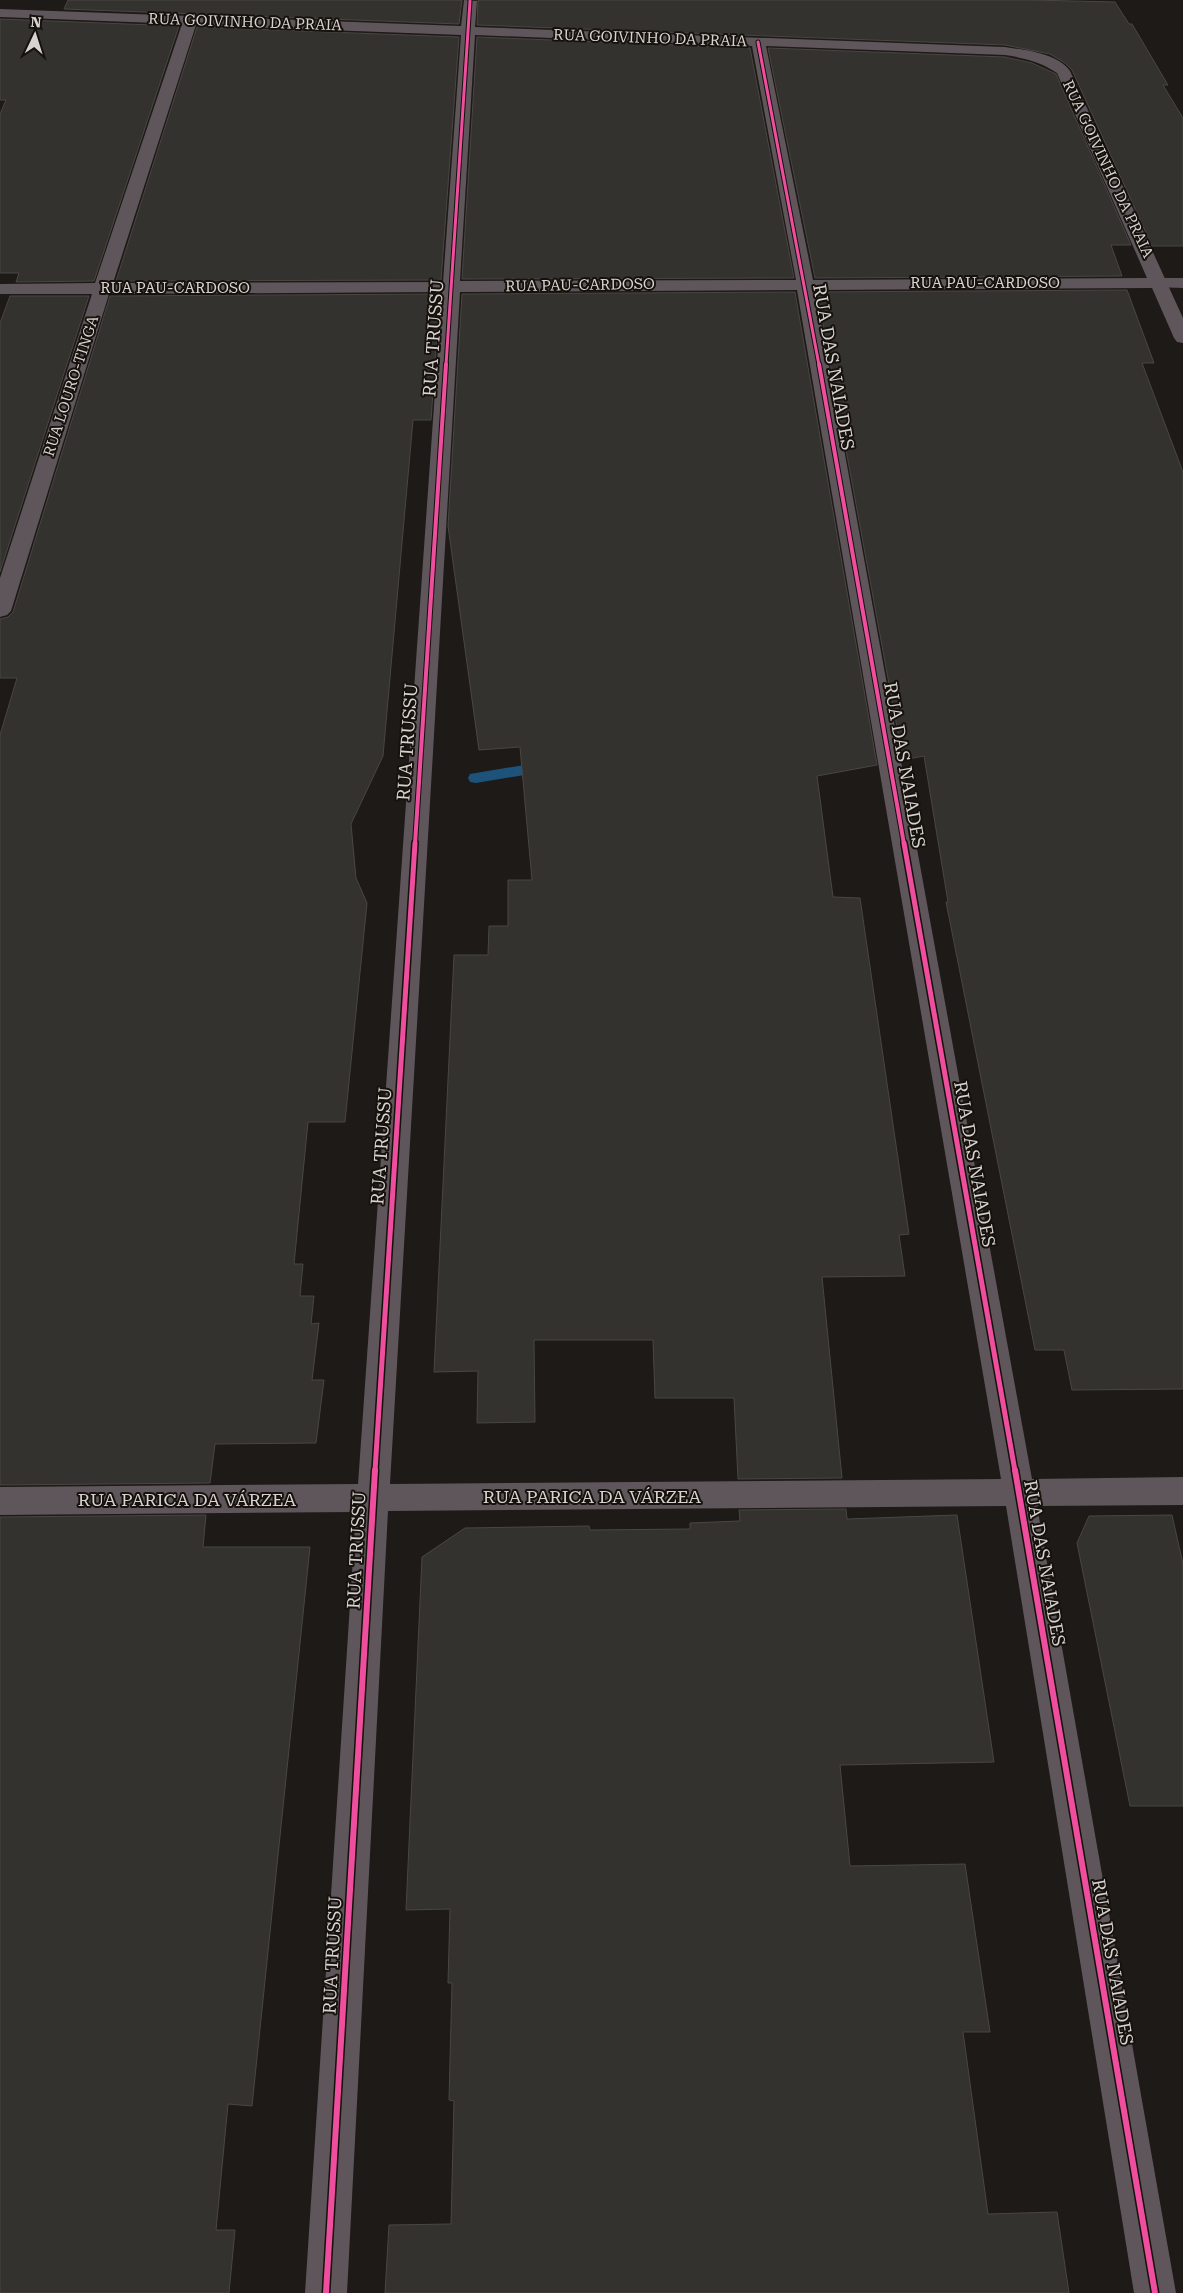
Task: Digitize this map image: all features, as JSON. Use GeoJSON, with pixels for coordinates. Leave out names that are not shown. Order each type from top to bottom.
{"type":"FeatureCollection","features":[{"type":"Feature","properties":{"kind":"street","name":"RUA TRUSSU"},"geometry":{"type":"LineString","coordinates":[[326,2293],[373,1498],[450,287],[470,2]]}},
{"type":"Feature","properties":{"kind":"street","name":"RUA GOIVINHO DA PRAIA"},"geometry":{"type":"LineString","coordinates":[[0,13],[1004,51],[1027,54],[1054,64],[1063,71],[1160,283],[1183,338]]}},
{"type":"Feature","properties":{"kind":"street","name":"RUA LOURO-TINGA"},"geometry":{"type":"LineString","coordinates":[[0,611],[191,19]]}},
{"type":"Feature","properties":{"kind":"street","name":"RUA DAS NAIADES"},"geometry":{"type":"LineString","coordinates":[[758,42],[805,284],[1019,1492],[1155,2293]]}},
{"type":"Feature","properties":{"kind":"street","name":"RUA PAU-CARDOSO"},"geometry":{"type":"LineString","coordinates":[[0,289],[1183,283]]}},
{"type":"Feature","properties":{"kind":"street","name":"RUA PARICA DA VÁRZEA"},"geometry":{"type":"LineString","coordinates":[[0,1501],[1183,1491]]}},
{"type":"Feature","properties":{"kind":"building"},"geometry":{"type":"Polygon","coordinates":[[[68,0],[462,0],[459,24],[64,9],[68,0]]]}},
{"type":"Feature","properties":{"kind":"building"},"geometry":{"type":"Polygon","coordinates":[[[478,0],[1031,0],[1115,2],[1129,24],[1132,24],[1168,85],[1163,85],[1183,118],[1183,246],[1152,246],[1072,70],[1065,63],[1050,54],[1005,45],[477,25],[478,0]]]}},
{"type":"Feature","properties":{"kind":"building"},"geometry":{"type":"Polygon","coordinates":[[[0,19],[179,26],[94,281],[16,282],[19,273],[0,273],[0,114],[6,100],[0,100],[0,19]]]}},
{"type":"Feature","properties":{"kind":"building"},"geometry":{"type":"Polygon","coordinates":[[[197,27],[459,37],[441,280],[116,281],[197,27]]]}},
{"type":"Feature","properties":{"kind":"building"},"geometry":{"type":"Polygon","coordinates":[[[477,37],[750,48],[794,278],[462,279],[477,37]]]}},
{"type":"Feature","properties":{"kind":"building"},"geometry":{"type":"Polygon","coordinates":[[[768,48],[1005,57],[1032,63],[1056,74],[1131,245],[1111,245],[1122,276],[815,278],[768,48]]]}},
{"type":"Feature","properties":{"kind":"building"},"geometry":{"type":"Polygon","coordinates":[[[1127,290],[1154,363],[1142,363],[1183,472],[1183,1389],[1072,1390],[1064,1350],[1035,1350],[946,902],[948,902],[924,756],[903,760],[817,292],[1127,290]]]}},
{"type":"Feature","properties":{"kind":"building"},"geometry":{"type":"Polygon","coordinates":[[[795,292],[877,765],[817,776],[833,897],[860,898],[909,1234],[899,1235],[905,1276],[822,1277],[842,1478],[738,1479],[734,1398],[655,1398],[653,1340],[534,1340],[535,1422],[477,1423],[478,1371],[434,1372],[454,955],[488,955],[489,926],[508,926],[508,880],[532,880],[520,747],[479,750],[448,526],[462,294],[795,292]]]}},
{"type":"Feature","properties":{"kind":"building"},"geometry":{"type":"Polygon","coordinates":[[[440,294],[431,420],[413,420],[383,756],[351,824],[356,878],[367,903],[345,1122],[308,1122],[294,1264],[303,1264],[300,1296],[314,1296],[311,1324],[319,1323],[312,1380],[324,1380],[316,1443],[215,1444],[210,1483],[0,1485],[0,735],[17,678],[0,678],[0,619],[8,617],[13,612],[110,296],[440,294]]]}},
{"type":"Feature","properties":{"kind":"building"},"geometry":{"type":"Polygon","coordinates":[[[10,296],[89,296],[0,572],[0,323],[10,296]]]}},
{"type":"Feature","properties":{"kind":"building"},"geometry":{"type":"Polygon","coordinates":[[[846,1509],[847,1519],[957,1515],[994,1762],[840,1765],[850,1866],[965,1864],[990,2032],[963,2032],[988,2214],[1057,2212],[1069,2293],[385,2293],[389,2225],[451,2224],[454,2101],[449,2100],[452,1983],[448,1983],[450,1909],[406,1910],[422,1557],[465,1528],[589,1526],[590,1530],[690,1529],[690,1523],[740,1521],[739,1510],[846,1509]]]}},
{"type":"Feature","properties":{"kind":"building"},"geometry":{"type":"Polygon","coordinates":[[[206,1515],[203,1547],[310,1547],[252,2106],[228,2104],[216,2230],[235,2230],[229,2293],[0,2293],[0,1517],[206,1515]]]}},
{"type":"Feature","properties":{"kind":"building"},"geometry":{"type":"Polygon","coordinates":[[[1172,1515],[1183,1564],[1183,1806],[1130,1806],[1077,1543],[1089,1516],[1172,1515]]]}},
{"type":"Feature","properties":{"kind":"waterway"},"geometry":{"type":"LineString","coordinates":[[476,778],[548,766]]}},
{"type":"Feature","properties":{"kind":"cycle path"},"geometry":{"type":"LineString","coordinates":[[326,2293],[373,1498],[470,1]]}},
{"type":"Feature","properties":{"kind":"cycle path"},"geometry":{"type":"LineString","coordinates":[[758,42],[805,284],[1019,1492],[1155,2293]]}}]}
